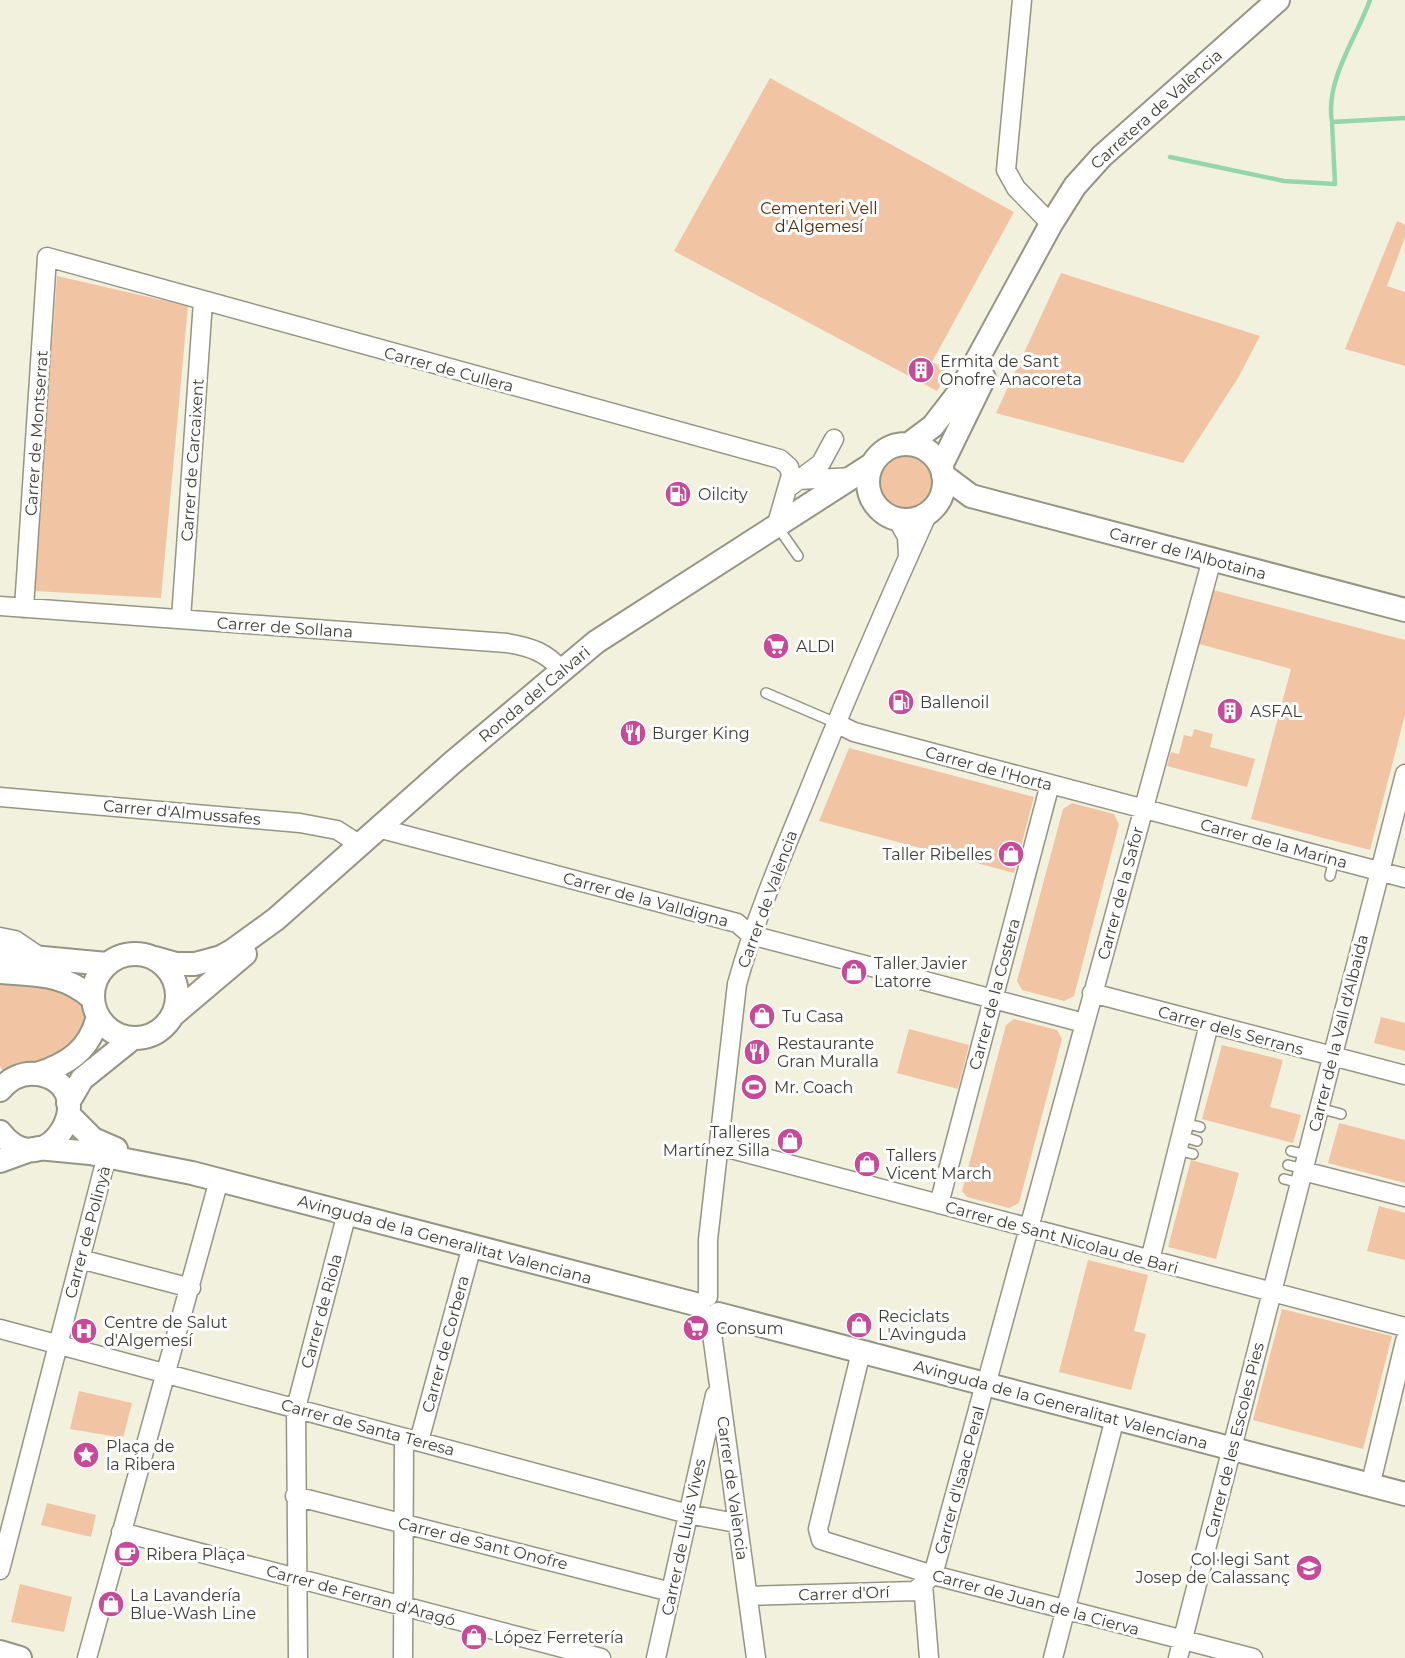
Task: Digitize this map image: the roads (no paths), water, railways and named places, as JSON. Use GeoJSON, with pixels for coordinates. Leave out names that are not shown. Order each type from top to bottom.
{"type":"FeatureCollection","features":[{"type":"Feature","properties":{"kind":"street"},"geometry":{"type":"LineString","coordinates":[[1022,0],[1006,170],[1016,188],[1051,224]]}},
{"type":"Feature","properties":{"kind":"street","name":"Carretera de València"},"geometry":{"type":"LineString","coordinates":[[909,444],[933,426],[960,391],[1051,224],[1075,186],[1102,156],[1278,0]]}},
{"type":"Feature","properties":{"kind":"street","name":"Carrer de Cullera"},"geometry":{"type":"LineString","coordinates":[[47,257],[780,459],[791,471],[793,484],[776,526]]}},
{"type":"Feature","properties":{"kind":"street","name":"Carrer de Montserrat"},"geometry":{"type":"LineString","coordinates":[[24,608],[47,257]]}},
{"type":"Feature","properties":{"kind":"street","name":"Carretera de València"},"geometry":{"type":"LineString","coordinates":[[942,470],[1002,344],[1031,262]]}},
{"type":"Feature","properties":{"kind":"street","name":"Carrer de Carcaixent"},"geometry":{"type":"LineString","coordinates":[[182,619],[203,301]]}},
{"type":"Feature","properties":{"kind":"street"},"geometry":{"type":"LineString","coordinates":[[793,484],[821,463],[834,439]]}},
{"type":"Feature","properties":{"kind":"street"},"geometry":{"type":"LineString","coordinates":[[793,484],[853,473],[887,448],[909,444],[928,451],[942,470],[944,486],[933,508],[910,520],[897,519],[884,513],[871,498],[868,487],[853,473],[824,474],[821,463]]}},
{"type":"Feature","properties":{"kind":"street","name":"Carrer de l'Albotaina"},"geometry":{"type":"LineString","coordinates":[[942,470],[971,496],[1405,610]]}},
{"type":"Feature","properties":{"kind":"street","name":"Ronda del Calvari"},"geometry":{"type":"LineString","coordinates":[[155,958],[181,965],[208,962],[232,951],[276,919],[378,828],[562,671],[626,620],[816,502],[853,473]]}},
{"type":"Feature","properties":{"kind":"street"},"geometry":{"type":"LineString","coordinates":[[816,502],[843,496],[871,498]]}},
{"type":"Feature","properties":{"kind":"street","name":"Carrer de l'Albotaina"},"geometry":{"type":"LineString","coordinates":[[933,508],[971,496]]}},
{"type":"Feature","properties":{"kind":"street","name":"Carrer de València"},"geometry":{"type":"LineString","coordinates":[[756,1658],[718,1381],[708,1240],[737,984],[751,934],[837,723],[908,557],[933,508]]}},
{"type":"Feature","properties":{"kind":"street"},"geometry":{"type":"LineString","coordinates":[[897,519],[907,537],[908,557]]}},
{"type":"Feature","properties":{"kind":"street","name":"Carrer de la Safor"},"geometry":{"type":"LineString","coordinates":[[1028,1227],[1212,559]]}},
{"type":"Feature","properties":{"kind":"street","name":"Carrer de Sollana"},"geometry":{"type":"LineString","coordinates":[[0,606],[507,643],[531,647],[543,653],[562,671]]}},
{"type":"Feature","properties":{"kind":"street","name":"Carrer de l'Horta"},"geometry":{"type":"LineString","coordinates":[[837,723],[854,732],[1143,808]]}},
{"type":"Feature","properties":{"kind":"street","name":"Carrer de la Vall d'Albaida"},"geometry":{"type":"LineString","coordinates":[[1272,1292],[1297,1168],[1319,1108],[1380,871],[1396,819],[1405,774]]}},
{"type":"Feature","properties":{"kind":"street","name":"Carrer de la Costera"},"geometry":{"type":"LineString","coordinates":[[939,1204],[1050,784]]}},
{"type":"Feature","properties":{"kind":"street","name":"Carrer d'Almussafes"},"geometry":{"type":"LineString","coordinates":[[0,797],[300,823],[337,830],[360,844]]}},
{"type":"Feature","properties":{"kind":"street","name":"Carrer de la Marina"},"geometry":{"type":"LineString","coordinates":[[1143,808],[1332,867],[1380,871],[1405,878]]}},
{"type":"Feature","properties":{"kind":"street","name":"Carrer de la Valldigna"},"geometry":{"type":"LineString","coordinates":[[378,828],[737,923],[751,934],[1084,1023]]}},
{"type":"Feature","properties":{"kind":"street","name":"Ronda del Calvari"},"geometry":{"type":"LineString","coordinates":[[173,1015],[263,938],[276,919]]}},
{"type":"Feature","properties":{"kind":"street"},"geometry":{"type":"LineString","coordinates":[[0,937],[15,940],[40,957]]}},
{"type":"Feature","properties":{"kind":"street"},"geometry":{"type":"LineString","coordinates":[[0,1161],[35,1149],[59,1137],[82,1078],[133,1038],[157,1032],[173,1015],[177,1004],[176,983],[164,964],[155,958],[135,953],[116,958],[107,964],[96,980],[90,1038],[77,1054],[54,1069],[38,1074],[18,1076],[1,1086]]}},
{"type":"Feature","properties":{"kind":"street"},"geometry":{"type":"LineString","coordinates":[[0,954],[107,964]]}},
{"type":"Feature","properties":{"kind":"street"},"geometry":{"type":"LineString","coordinates":[[0,972],[58,977],[82,989],[112,1032],[133,1038]]}},
{"type":"Feature","properties":{"kind":"street","name":"Carrer dels Serrans"},"geometry":{"type":"LineString","coordinates":[[1092,993],[1405,1075]]}},
{"type":"Feature","properties":{"kind":"street"},"geometry":{"type":"LineString","coordinates":[[1150,1260],[1189,1138],[1209,1024]]}},
{"type":"Feature","properties":{"kind":"street","name":"Avinguda de la Generalitat Valenciana"},"geometry":{"type":"LineString","coordinates":[[38,1074],[46,1076],[60,1087],[69,1109],[85,1134],[101,1144],[192,1173]]}},
{"type":"Feature","properties":{"kind":"street"},"geometry":{"type":"LineString","coordinates":[[0,1132],[12,1143],[35,1149]]}},
{"type":"Feature","properties":{"kind":"street","name":"Carrer de Sant Nicolau de Bari"},"geometry":{"type":"LineString","coordinates":[[720,1146],[1405,1327]]}},
{"type":"Feature","properties":{"kind":"street","name":"Avinguda de la Generalitat Valenciana"},"geometry":{"type":"LineString","coordinates":[[35,1149],[107,1155],[192,1173],[1233,1443],[1405,1494]]}},
{"type":"Feature","properties":{"kind":"street","name":"Carrer de Polinyà"},"geometry":{"type":"LineString","coordinates":[[58,1344],[107,1155]]}},
{"type":"Feature","properties":{"kind":"street"},"geometry":{"type":"LineString","coordinates":[[1297,1168],[1405,1197]]}},
{"type":"Feature","properties":{"kind":"street"},"geometry":{"type":"LineString","coordinates":[[87,1658],[219,1180]]}},
{"type":"Feature","properties":{"kind":"street","name":"Carrer de Riola"},"geometry":{"type":"LineString","coordinates":[[298,1658],[296,1408],[347,1213]]}},
{"type":"Feature","properties":{"kind":"street","name":"Carrer d'Isaac Peral"},"geometry":{"type":"LineString","coordinates":[[929,1658],[928,1580],[987,1379],[1028,1227]]}},
{"type":"Feature","properties":{"kind":"street","name":"Carrer de Corbera"},"geometry":{"type":"LineString","coordinates":[[403,1658],[405,1523],[411,1439],[472,1246]]}},
{"type":"Feature","properties":{"kind":"street"},"geometry":{"type":"LineString","coordinates":[[80,1259],[191,1288]]}},
{"type":"Feature","properties":{"kind":"street","name":"Carrer de les Escoles Pies"},"geometry":{"type":"LineString","coordinates":[[1178,1658],[1272,1292]]}},
{"type":"Feature","properties":{"kind":"street","name":"Avinguda de la Generalitat Valenciana"},"geometry":{"type":"LineString","coordinates":[[711,1307],[861,1352],[987,1379],[1115,1418],[1405,1482]]}},
{"type":"Feature","properties":{"kind":"street","name":"Carrer de Santa Teresa"},"geometry":{"type":"LineString","coordinates":[[0,1329],[688,1514],[736,1523]]}},
{"type":"Feature","properties":{"kind":"street"},"geometry":{"type":"LineString","coordinates":[[1373,1474],[1405,1341]]}},
{"type":"Feature","properties":{"kind":"street"},"geometry":{"type":"LineString","coordinates":[[0,1570],[8,1502],[58,1344]]}},
{"type":"Feature","properties":{"kind":"street","name":"Carrer de Juan de la Cierva"},"geometry":{"type":"LineString","coordinates":[[861,1352],[818,1529],[821,1540],[928,1580],[1066,1610],[1253,1658]]}},
{"type":"Feature","properties":{"kind":"street","name":"Carrer de Lluís Vives"},"geometry":{"type":"LineString","coordinates":[[656,1658],[718,1381]]}},
{"type":"Feature","properties":{"kind":"street"},"geometry":{"type":"LineString","coordinates":[[1053,1658],[1115,1418]]}},
{"type":"Feature","properties":{"kind":"street","name":"Carrer de Sant Onofre"},"geometry":{"type":"LineString","coordinates":[[295,1496],[671,1592]]}},
{"type":"Feature","properties":{"kind":"street","name":"Carrer de Ferran d'Aragó"},"geometry":{"type":"LineString","coordinates":[[121,1532],[601,1658]]}},
{"type":"Feature","properties":{"kind":"street","name":"Carrer d'Orí"},"geometry":{"type":"LineString","coordinates":[[748,1596],[915,1591],[928,1580]]}},
{"type":"Feature","properties":{"kind":"lane"},"geometry":{"type":"LineString","coordinates":[[776,526],[798,556]]}},
{"type":"Feature","properties":{"kind":"lane"},"geometry":{"type":"LineString","coordinates":[[766,693],[837,723]]}},
{"type":"Feature","properties":{"kind":"lane"},"geometry":{"type":"LineString","coordinates":[[1319,1108],[1341,1114]]}},
{"type":"Feature","properties":{"kind":"waterway"},"geometry":{"type":"LineString","coordinates":[[1370,0],[1337,75],[1331,106],[1332,122],[1405,118]]}},
{"type":"Feature","properties":{"kind":"waterway"},"geometry":{"type":"LineString","coordinates":[[1170,157],[1284,181],[1335,184],[1332,122]]}},
{"type":"Feature","properties":{"kind":"place","name":"Ermita de Sant Onofre Anacoreta"},"geometry":{"type":"Point","coordinates":[921,370]}},
{"type":"Feature","properties":{"kind":"place","name":"Oilcity"},"geometry":{"type":"Point","coordinates":[678,494]}},
{"type":"Feature","properties":{"kind":"place","name":"ALDI"},"geometry":{"type":"Point","coordinates":[776,646]}},
{"type":"Feature","properties":{"kind":"place","name":"Ballenoil"},"geometry":{"type":"Point","coordinates":[901,702]}},
{"type":"Feature","properties":{"kind":"place","name":"ASFAL"},"geometry":{"type":"Point","coordinates":[1230,711]}},
{"type":"Feature","properties":{"kind":"place","name":"Burger King"},"geometry":{"type":"Point","coordinates":[633,733]}},
{"type":"Feature","properties":{"kind":"place","name":"Taller Ribelles"},"geometry":{"type":"Point","coordinates":[1011,854]}},
{"type":"Feature","properties":{"kind":"place","name":"Taller Javier Latorre"},"geometry":{"type":"Point","coordinates":[854,972]}},
{"type":"Feature","properties":{"kind":"place","name":"Tu Casa"},"geometry":{"type":"Point","coordinates":[762,1016]}},
{"type":"Feature","properties":{"kind":"place","name":"Restaurante Gran Muralla"},"geometry":{"type":"Point","coordinates":[757,1052]}},
{"type":"Feature","properties":{"kind":"place","name":"Mr. Coach"},"geometry":{"type":"Point","coordinates":[754,1087]}},
{"type":"Feature","properties":{"kind":"place","name":"Talleres Martínez Silla"},"geometry":{"type":"Point","coordinates":[790,1141]}},
{"type":"Feature","properties":{"kind":"place","name":"Tallers Vicent March"},"geometry":{"type":"Point","coordinates":[867,1164]}},
{"type":"Feature","properties":{"kind":"place","name":"Reciclats L'Avinguda"},"geometry":{"type":"Point","coordinates":[859,1325]}},
{"type":"Feature","properties":{"kind":"place","name":"Consum"},"geometry":{"type":"Point","coordinates":[696,1328]}},
{"type":"Feature","properties":{"kind":"place","name":"Centre de Salut d'Algemesí"},"geometry":{"type":"Point","coordinates":[84,1331]}},
{"type":"Feature","properties":{"kind":"place","name":"Plaça de la Ribera"},"geometry":{"type":"Point","coordinates":[86,1455]}},
{"type":"Feature","properties":{"kind":"place","name":"Ribera Plaça"},"geometry":{"type":"Point","coordinates":[127,1554]}},
{"type":"Feature","properties":{"kind":"place","name":"Col·legi Sant Josep de Calassanç"},"geometry":{"type":"Point","coordinates":[1309,1568]}},
{"type":"Feature","properties":{"kind":"place","name":"La Lavandería Blue-Wash Line"},"geometry":{"type":"Point","coordinates":[111,1604]}},
{"type":"Feature","properties":{"kind":"place","name":"López Ferretería"},"geometry":{"type":"Point","coordinates":[474,1637]}},
{"type":"Feature","properties":{"kind":"park label","name":"Cementeri Vell d'Algemesí"},"geometry":{"type":"Point","coordinates":[819,217]}}]}
